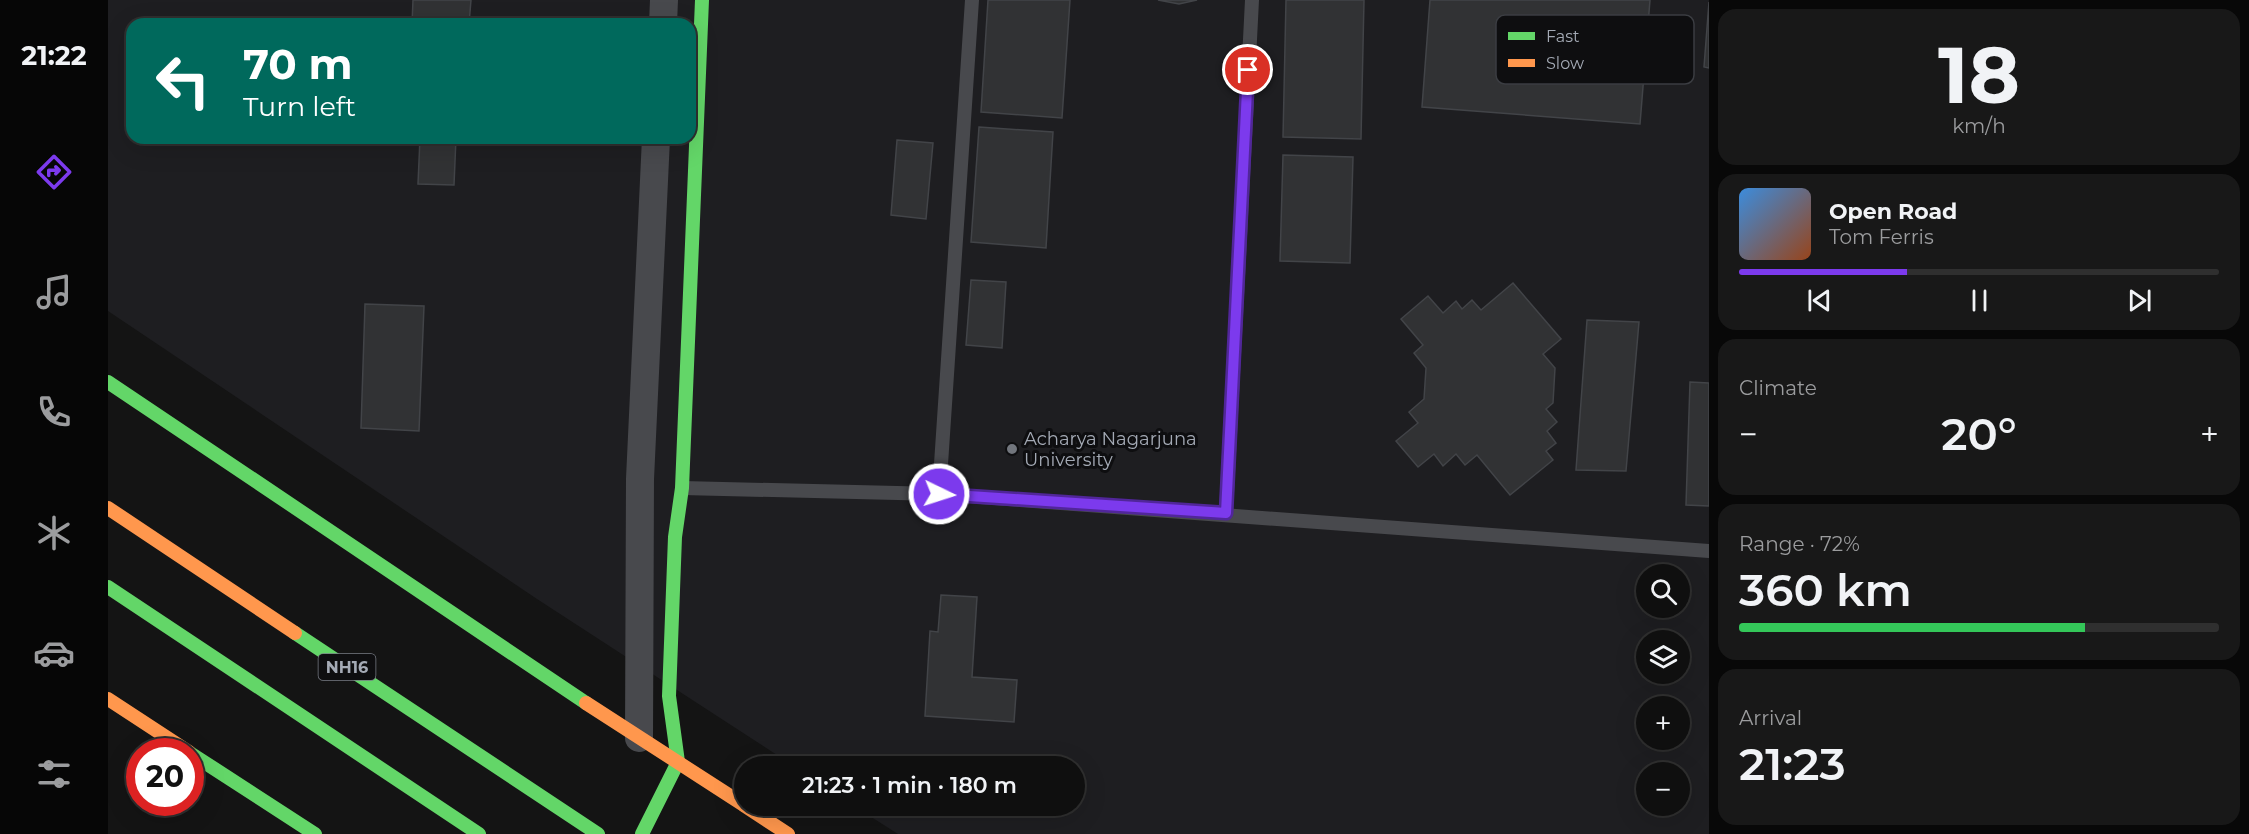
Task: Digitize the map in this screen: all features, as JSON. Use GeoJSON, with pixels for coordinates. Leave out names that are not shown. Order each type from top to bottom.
{"type":"FeatureCollection","features":[{"type":"Feature","properties":{"kind":"main road"},"geometry":{"type":"LineString","coordinates":[[642,834],[678,762],[669,686],[675,537],[682,488],[702,0]]}},
{"type":"Feature","properties":{"kind":"main road"},"geometry":{"type":"LineString","coordinates":[[108,382],[639,738],[734,798]]}},
{"type":"Feature","properties":{"kind":"main road","name":"NH16"},"geometry":{"type":"LineString","coordinates":[[108,508],[598,834]]}},
{"type":"Feature","properties":{"kind":"main road"},"geometry":{"type":"LineString","coordinates":[[108,587],[479,834]]}},
{"type":"Feature","properties":{"kind":"main road"},"geometry":{"type":"LineString","coordinates":[[108,699],[168,738]]}},
{"type":"Feature","properties":{"kind":"main road"},"geometry":{"type":"LineString","coordinates":[[204,761],[315,834]]}},
{"type":"Feature","properties":{"kind":"main road"},"geometry":{"type":"LineString","coordinates":[[761,816],[788,834]]}},
{"type":"Feature","properties":{"kind":"street"},"geometry":{"type":"LineString","coordinates":[[663,18],[664,0]]}},
{"type":"Feature","properties":{"kind":"street"},"geometry":{"type":"LineString","coordinates":[[639,738],[640,479],[657,144]]}},
{"type":"Feature","properties":{"kind":"lane"},"geometry":{"type":"LineString","coordinates":[[939,494],[972,0]]}},
{"type":"Feature","properties":{"kind":"lane"},"geometry":{"type":"LineString","coordinates":[[1226,513],[1252,0]]}},
{"type":"Feature","properties":{"kind":"lane"},"geometry":{"type":"LineString","coordinates":[[682,488],[939,494],[1226,513],[1709,551]]}},
{"type":"Feature","properties":{"kind":"shaded area","name":"Acharya Nagarjuna University"},"geometry":{"type":"Polygon","coordinates":[[[108,0],[1709,0],[1709,834],[898,834],[870,816],[1085,816],[1085,756],[779,756],[537,599],[108,311],[108,0]]]}},
{"type":"Feature","properties":{"kind":"building"},"geometry":{"type":"Polygon","coordinates":[[[413,0],[471,0],[470,18],[412,18],[413,0]]]}},
{"type":"Feature","properties":{"kind":"building"},"geometry":{"type":"Polygon","coordinates":[[[988,0],[1070,0],[1062,118],[981,112],[988,0]]]}},
{"type":"Feature","properties":{"kind":"building"},"geometry":{"type":"Polygon","coordinates":[[[1158,0],[1197,0],[1179,4],[1158,0]]]}},
{"type":"Feature","properties":{"kind":"building"},"geometry":{"type":"Polygon","coordinates":[[[1286,0],[1364,0],[1361,139],[1283,137],[1286,0]]]}},
{"type":"Feature","properties":{"kind":"building"},"geometry":{"type":"Polygon","coordinates":[[[1430,0],[1650,0],[1649,15],[1496,15],[1496,84],[1643,84],[1640,124],[1422,107],[1430,0]]]}},
{"type":"Feature","properties":{"kind":"building"},"geometry":{"type":"Polygon","coordinates":[[[1709,2],[1709,68],[1704,67],[1709,2]]]}},
{"type":"Feature","properties":{"kind":"building"},"geometry":{"type":"Polygon","coordinates":[[[979,127],[1053,132],[1046,248],[971,242],[979,127]]]}},
{"type":"Feature","properties":{"kind":"building"},"geometry":{"type":"Polygon","coordinates":[[[897,140],[933,143],[926,219],[891,215],[897,140]]]}},
{"type":"Feature","properties":{"kind":"building"},"geometry":{"type":"Polygon","coordinates":[[[420,144],[456,144],[454,185],[418,184],[420,144]]]}},
{"type":"Feature","properties":{"kind":"building"},"geometry":{"type":"Polygon","coordinates":[[[1283,155],[1353,157],[1350,263],[1280,261],[1283,155]]]}},
{"type":"Feature","properties":{"kind":"building"},"geometry":{"type":"Polygon","coordinates":[[[971,280],[1006,282],[1002,348],[966,345],[971,280]]]}},
{"type":"Feature","properties":{"kind":"building"},"geometry":{"type":"Polygon","coordinates":[[[1513,283],[1561,339],[1543,354],[1555,368],[1553,403],[1546,409],[1557,422],[1547,431],[1556,443],[1546,451],[1553,460],[1510,495],[1477,455],[1465,465],[1456,454],[1443,466],[1434,454],[1418,467],[1396,441],[1418,423],[1409,412],[1424,399],[1426,368],[1414,353],[1423,345],[1401,319],[1428,296],[1443,313],[1456,301],[1462,309],[1472,300],[1481,310],[1513,283]]]}},
{"type":"Feature","properties":{"kind":"building"},"geometry":{"type":"Polygon","coordinates":[[[365,304],[424,306],[419,431],[361,428],[365,304]]]}},
{"type":"Feature","properties":{"kind":"building"},"geometry":{"type":"Polygon","coordinates":[[[1587,320],[1639,322],[1626,471],[1576,470],[1587,320]]]}},
{"type":"Feature","properties":{"kind":"building"},"geometry":{"type":"Polygon","coordinates":[[[1690,382],[1709,383],[1709,506],[1686,505],[1690,382]]]}},
{"type":"Feature","properties":{"kind":"building"},"geometry":{"type":"Polygon","coordinates":[[[941,595],[977,597],[972,677],[1017,680],[1014,722],[925,716],[930,631],[938,632],[941,595]]]}},
{"type":"Feature","properties":{"kind":"traffic: fast"},"geometry":{"type":"LineString","coordinates":[[642,834],[678,762],[669,696],[675,537],[682,488],[702,0]]}},
{"type":"Feature","properties":{"kind":"traffic: fast"},"geometry":{"type":"LineString","coordinates":[[108,382],[586,703]]}},
{"type":"Feature","properties":{"kind":"traffic: fast"},"geometry":{"type":"LineString","coordinates":[[108,587],[479,834]]}},
{"type":"Feature","properties":{"kind":"traffic: fast"},"geometry":{"type":"LineString","coordinates":[[295,633],[598,834]]}},
{"type":"Feature","properties":{"kind":"traffic: fast"},"geometry":{"type":"LineString","coordinates":[[204,762],[315,834]]}},
{"type":"Feature","properties":{"kind":"traffic: slow"},"geometry":{"type":"LineString","coordinates":[[108,508],[295,633]]}},
{"type":"Feature","properties":{"kind":"traffic: slow"},"geometry":{"type":"LineString","coordinates":[[108,699],[168,738]]}},
{"type":"Feature","properties":{"kind":"traffic: slow"},"geometry":{"type":"LineString","coordinates":[[586,703],[734,799]]}},
{"type":"Feature","properties":{"kind":"traffic: slow"},"geometry":{"type":"LineString","coordinates":[[760,816],[788,834]]}},
{"type":"Feature","properties":{"kind":"place","name":"Acharya Nagarjuna University"},"geometry":{"type":"Point","coordinates":[1012,449]}},
{"type":"Feature","properties":{"kind":"route"},"geometry":{"type":"LineString","coordinates":[[939,494],[1226,513],[1248,70]]}}]}
